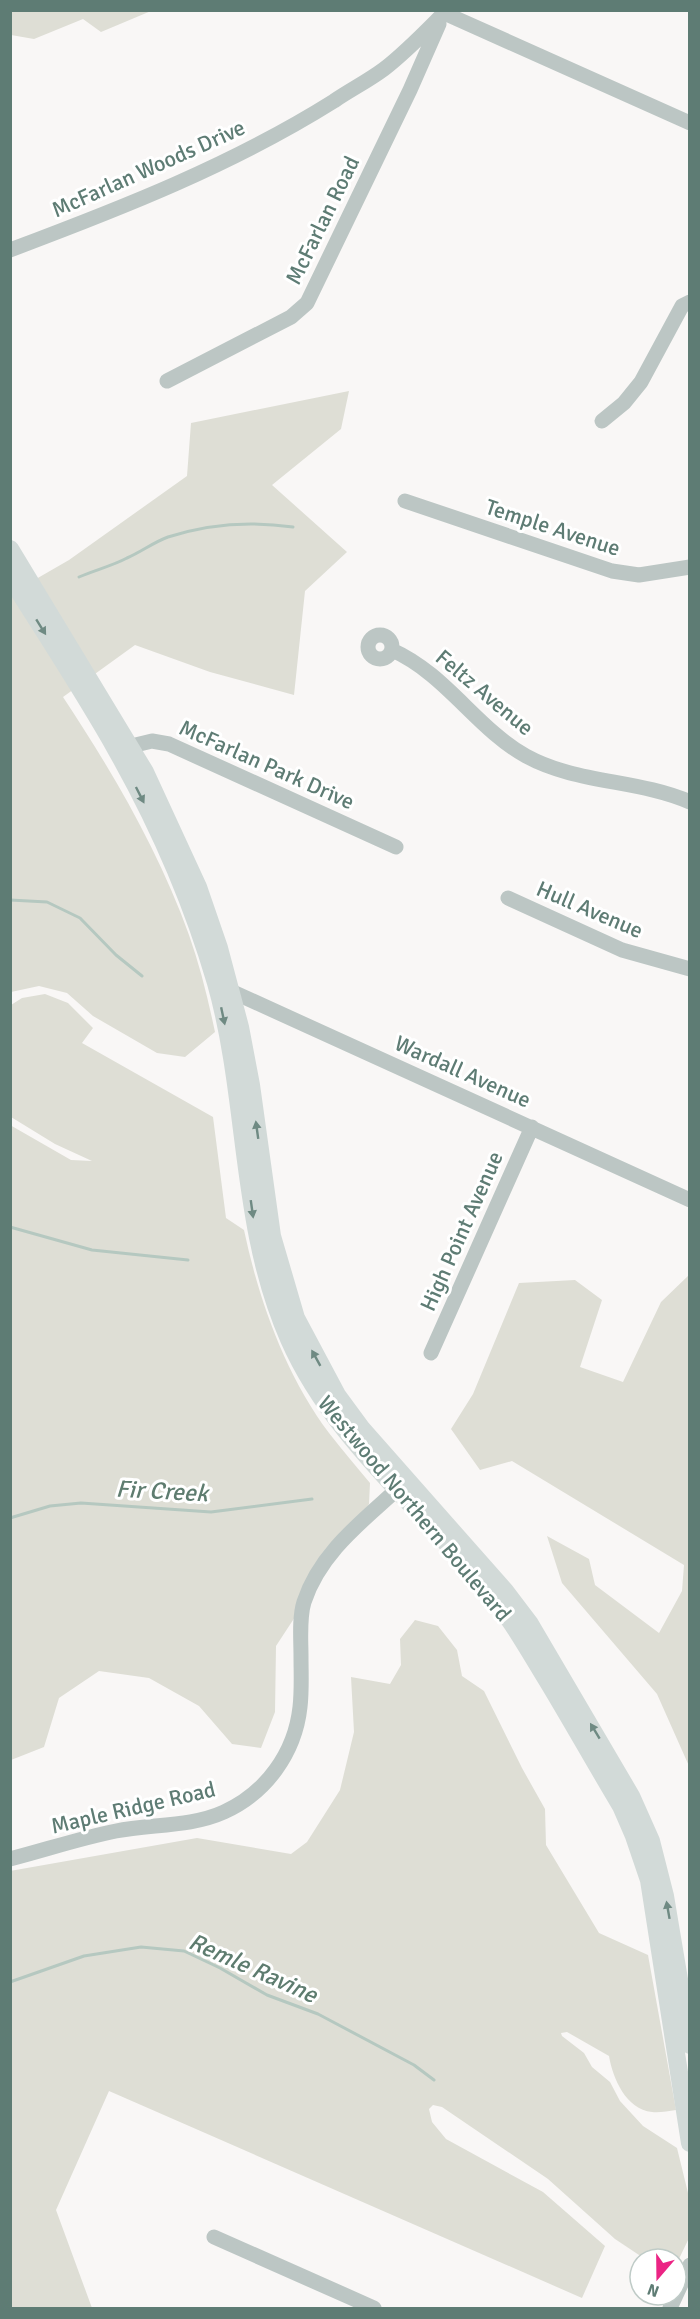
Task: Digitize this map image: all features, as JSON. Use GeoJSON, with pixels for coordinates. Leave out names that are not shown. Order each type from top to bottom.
{"type":"FeatureCollection","features":[{"type":"Feature","properties":{"kind":"main road","name":"Westwood Northern Boulevard"},"geometry":{"type":"LineString","coordinates":[[10,549],[123,748],[144,803],[187,896],[224,988],[255,1226],[267,1283],[289,1340],[318,1392],[364,1454],[402,1485],[484,1585],[515,1627],[621,1806],[649,1880],[690,2045]]}},
{"type":"Feature","properties":{"kind":"main road","name":"Westwood Northern Boulevard"},"geometry":{"type":"LineString","coordinates":[[10,577],[123,748]]}},
{"type":"Feature","properties":{"kind":"main road","name":"Westwood Northern Boulevard"},"geometry":{"type":"LineString","coordinates":[[670,1969],[690,2143]]}},
{"type":"Feature","properties":{"kind":"street"},"geometry":{"type":"LineString","coordinates":[[445,12],[690,123]]}},
{"type":"Feature","properties":{"kind":"street","name":"McFarlan Woods Drive"},"geometry":{"type":"LineString","coordinates":[[10,250],[142,200],[253,148],[308,117],[383,69],[408,49],[445,12]]}},
{"type":"Feature","properties":{"kind":"street","name":"McFarlan Road"},"geometry":{"type":"LineString","coordinates":[[167,381],[291,317],[308,303],[445,12]]}},
{"type":"Feature","properties":{"kind":"street"},"geometry":{"type":"LineString","coordinates":[[602,421],[633,393],[682,306],[690,302]]}},
{"type":"Feature","properties":{"kind":"street","name":"Temple Avenue"},"geometry":{"type":"LineString","coordinates":[[405,501],[612,571],[639,575],[690,567]]}},
{"type":"Feature","properties":{"kind":"street","name":"Feltz Avenue"},"geometry":{"type":"LineString","coordinates":[[392,650],[403,655],[442,683],[504,742],[538,762],[571,775],[659,791],[690,802]]}},
{"type":"Feature","properties":{"kind":"street","name":"McFarlan Park Drive"},"geometry":{"type":"LineString","coordinates":[[123,748],[152,741],[169,744],[396,847]]}},
{"type":"Feature","properties":{"kind":"street","name":"Hull Avenue"},"geometry":{"type":"LineString","coordinates":[[508,898],[622,950],[690,969]]}},
{"type":"Feature","properties":{"kind":"street","name":"Wardall Avenue"},"geometry":{"type":"LineString","coordinates":[[224,988],[689,1197]]}},
{"type":"Feature","properties":{"kind":"street","name":"High Point Avenue"},"geometry":{"type":"LineString","coordinates":[[431,1353],[532,1127]]}},
{"type":"Feature","properties":{"kind":"street","name":"Maple Ridge Road"},"geometry":{"type":"LineString","coordinates":[[10,1859],[116,1831],[189,1822],[223,1813],[250,1796],[275,1772],[292,1742],[300,1707],[303,1604],[315,1574],[329,1555],[353,1530],[402,1485]]}},
{"type":"Feature","properties":{"kind":"street"},"geometry":{"type":"LineString","coordinates":[[214,2237],[374,2308]]}},
{"type":"Feature","properties":{"kind":"street"},"geometry":{"type":"LineString","coordinates":[[670,2308],[690,2265]]}},
{"type":"Feature","properties":{"kind":"shaded area"},"geometry":{"type":"Polygon","coordinates":[[[10,11],[151,11],[101,32],[83,19],[34,39],[11,35],[10,11]]]}},
{"type":"Feature","properties":{"kind":"shaded area"},"geometry":{"type":"Polygon","coordinates":[[[349,391],[341,429],[272,485],[347,552],[305,591],[294,695],[210,672],[135,645],[63,697],[133,812],[164,873],[193,947],[215,1032],[185,1057],[157,1053],[93,1016],[67,993],[39,986],[11,992],[10,594],[69,560],[187,476],[191,423],[349,391]]]}},
{"type":"Feature","properties":{"kind":"shaded area"},"geometry":{"type":"Polygon","coordinates":[[[45,994],[68,1003],[93,1028],[82,1043],[213,1117],[226,1218],[244,1230],[257,1283],[287,1362],[313,1410],[370,1483],[369,1504],[276,1646],[275,1712],[261,1748],[232,1744],[199,1706],[149,1678],[99,1671],[59,1698],[44,1747],[11,1760],[10,1125],[71,1160],[92,1161],[55,1144],[11,1117],[11,1005],[22,998],[45,994]]]}},
{"type":"Feature","properties":{"kind":"shaded area"},"geometry":{"type":"Polygon","coordinates":[[[689,1275],[689,1766],[657,1694],[562,1583],[547,1536],[589,1559],[595,1585],[659,1633],[682,1591],[684,1565],[512,1461],[480,1470],[451,1429],[473,1394],[519,1283],[575,1280],[602,1300],[580,1367],[623,1382],[661,1302],[689,1275]]]}},
{"type":"Feature","properties":{"kind":"shaded area"},"geometry":{"type":"Polygon","coordinates":[[[415,1620],[438,1626],[457,1650],[462,1676],[484,1691],[545,1809],[546,1845],[599,1933],[648,1955],[676,2110],[652,2112],[635,2105],[622,2092],[609,2056],[567,2032],[561,2033],[584,2053],[592,2067],[610,2082],[620,2101],[643,2126],[677,2148],[689,2197],[690,2236],[685,2247],[628,2248],[615,2239],[548,2179],[442,2107],[433,2105],[429,2109],[432,2122],[446,2139],[543,2192],[605,2246],[582,2298],[109,2091],[56,2210],[92,2308],[11,2308],[10,1871],[197,1838],[291,1854],[307,1842],[340,1790],[354,1732],[351,1677],[390,1684],[401,1665],[400,1639],[415,1620]]]}},
{"type":"Feature","properties":{"kind":"waterway"},"geometry":{"type":"LineString","coordinates":[[79,577],[121,561],[163,539],[199,529],[262,524],[293,527]]}},
{"type":"Feature","properties":{"kind":"waterway"},"geometry":{"type":"LineString","coordinates":[[10,900],[47,902],[80,918],[116,955],[142,976]]}},
{"type":"Feature","properties":{"kind":"waterway"},"geometry":{"type":"LineString","coordinates":[[10,1227],[92,1250],[188,1260]]}},
{"type":"Feature","properties":{"kind":"waterway","name":"Fir Creek"},"geometry":{"type":"LineString","coordinates":[[10,1518],[50,1506],[81,1503],[211,1512],[312,1499]]}},
{"type":"Feature","properties":{"kind":"waterway","name":"Remle Ravine"},"geometry":{"type":"LineString","coordinates":[[10,1982],[84,1956],[141,1947],[184,1951],[220,1968],[267,1995],[318,2014],[414,2065],[434,2080]]}}]}
